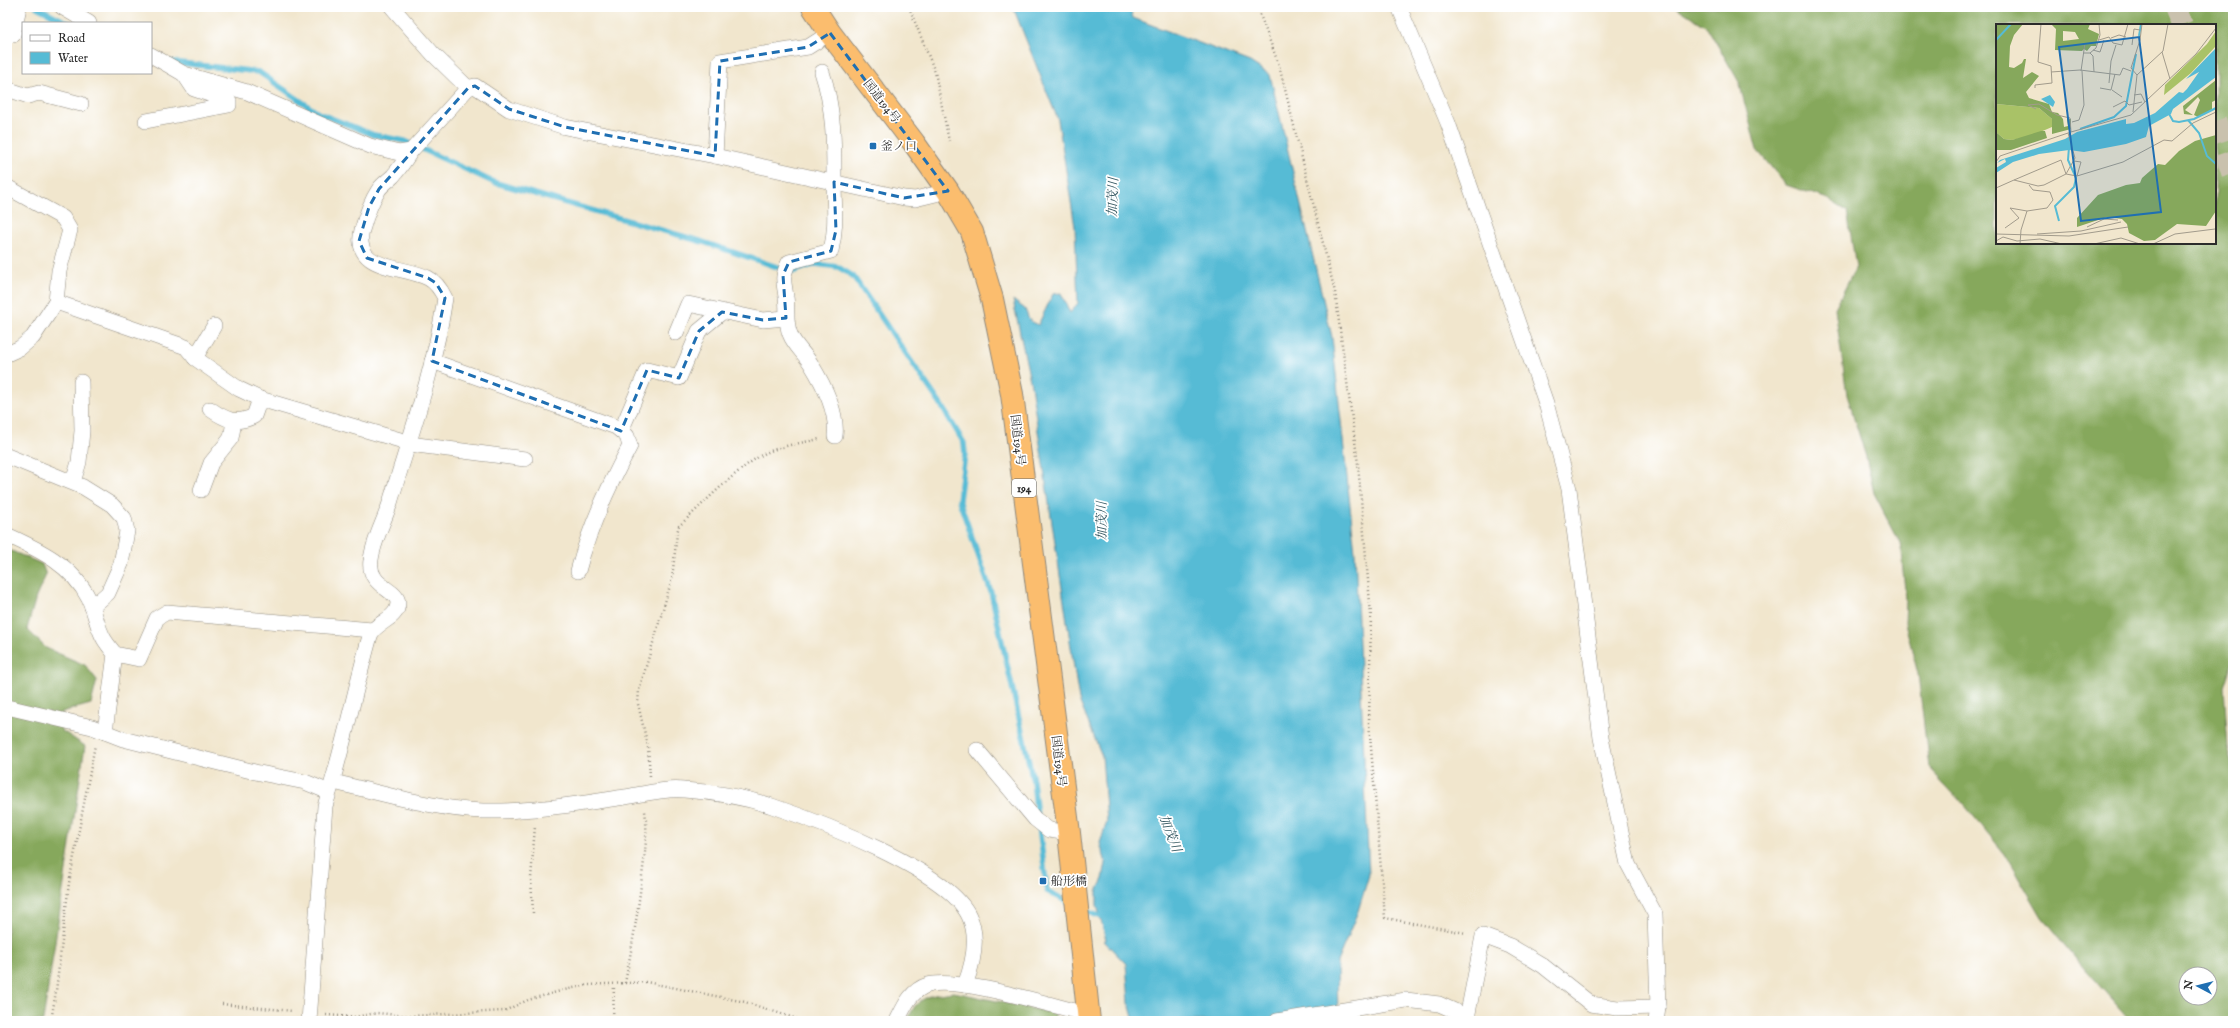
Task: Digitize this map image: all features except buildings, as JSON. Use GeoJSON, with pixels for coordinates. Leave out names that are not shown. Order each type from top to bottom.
{"type":"FeatureCollection","features":[{"type":"Feature","properties":{"kind":"highway","name":"国道194号"},"geometry":{"type":"LineString","coordinates":[[813,7],[830,33],[914,143],[948,192],[972,232],[992,299],[1012,394],[1069,833],[1088,1017]]}},
{"type":"Feature","properties":{"kind":"street"},"geometry":{"type":"LineString","coordinates":[[13,35],[19,7]]}},
{"type":"Feature","properties":{"kind":"street"},"geometry":{"type":"LineString","coordinates":[[62,7],[87,22]]}},
{"type":"Feature","properties":{"kind":"street"},"geometry":{"type":"LineString","coordinates":[[392,7],[433,54],[468,88]]}},
{"type":"Feature","properties":{"kind":"street"},"geometry":{"type":"LineString","coordinates":[[1277,1021],[1406,1000],[1430,1002],[1446,1007],[1469,1020],[1483,936],[1510,946],[1542,965],[1591,1004],[1657,1014],[1655,914],[1628,864],[1603,745],[1569,489],[1546,403],[1448,123],[1399,7]]}},
{"type":"Feature","properties":{"kind":"street"},"geometry":{"type":"LineString","coordinates":[[715,156],[720,61],[808,46],[830,33]]}},
{"type":"Feature","properties":{"kind":"street"},"geometry":{"type":"LineString","coordinates":[[152,56],[184,74],[247,92],[370,146],[399,153],[411,151]]}},
{"type":"Feature","properties":{"kind":"street"},"geometry":{"type":"LineString","coordinates":[[822,72],[829,94],[833,118],[836,230],[831,251],[789,262],[782,275],[787,298],[786,318],[790,335],[812,365],[831,404],[837,422],[835,436]]}},
{"type":"Feature","properties":{"kind":"street"},"geometry":{"type":"LineString","coordinates":[[146,121],[229,105],[229,101],[194,89],[184,74]]}},
{"type":"Feature","properties":{"kind":"street"},"geometry":{"type":"LineString","coordinates":[[309,1017],[325,806],[372,630],[396,612],[398,602],[395,596],[377,583],[370,561],[408,442],[432,360],[441,324],[445,298],[442,292],[428,278],[367,258],[361,249],[359,241],[369,207],[379,189],[393,175],[411,151],[468,88],[475,86],[509,109],[565,127],[715,156],[904,198],[915,199],[948,192]]}},
{"type":"Feature","properties":{"kind":"street"},"geometry":{"type":"LineString","coordinates":[[7,89],[28,96],[39,93],[81,104]]}},
{"type":"Feature","properties":{"kind":"street"},"geometry":{"type":"LineString","coordinates":[[7,187],[63,218],[70,230],[59,271],[56,302],[33,337],[20,348],[7,354]]}},
{"type":"Feature","properties":{"kind":"street"},"geometry":{"type":"LineString","coordinates":[[56,302],[186,347],[195,358],[239,389],[260,399],[408,442],[526,459]]}},
{"type":"Feature","properties":{"kind":"street"},"geometry":{"type":"LineString","coordinates":[[676,334],[688,304],[763,320],[786,318]]}},
{"type":"Feature","properties":{"kind":"street"},"geometry":{"type":"LineString","coordinates":[[622,431],[647,370],[679,378],[699,331],[722,312]]}},
{"type":"Feature","properties":{"kind":"street"},"geometry":{"type":"LineString","coordinates":[[195,358],[214,326]]}},
{"type":"Feature","properties":{"kind":"street"},"geometry":{"type":"LineString","coordinates":[[432,360],[616,427],[627,436],[630,446],[611,485],[584,548],[578,571]]}},
{"type":"Feature","properties":{"kind":"street"},"geometry":{"type":"LineString","coordinates":[[73,482],[79,462],[82,431],[81,382]]}},
{"type":"Feature","properties":{"kind":"street"},"geometry":{"type":"LineString","coordinates":[[210,409],[227,420],[234,422],[246,420],[254,416],[260,399]]}},
{"type":"Feature","properties":{"kind":"street"},"geometry":{"type":"LineString","coordinates":[[201,490],[211,463],[230,438],[234,422]]}},
{"type":"Feature","properties":{"kind":"street"},"geometry":{"type":"LineString","coordinates":[[7,456],[73,482],[112,505],[124,518],[127,531],[121,564],[108,593],[92,607]]}},
{"type":"Feature","properties":{"kind":"street"},"geometry":{"type":"LineString","coordinates":[[7,534],[66,567],[80,582],[92,607],[104,639],[115,654],[139,658],[157,618],[167,612],[372,630]]}},
{"type":"Feature","properties":{"kind":"street"},"geometry":{"type":"LineString","coordinates":[[102,731],[115,654]]}},
{"type":"Feature","properties":{"kind":"street"},"geometry":{"type":"LineString","coordinates":[[7,707],[102,731],[123,739],[255,772],[441,806],[480,811],[536,810],[682,789],[734,796],[772,806],[872,846],[906,862],[938,883],[957,900],[969,915],[974,935],[972,966],[965,985]]}},
{"type":"Feature","properties":{"kind":"street"},"geometry":{"type":"LineString","coordinates":[[977,750],[1035,819],[1049,830],[1069,833]]}},
{"type":"Feature","properties":{"kind":"street"},"geometry":{"type":"LineString","coordinates":[[896,1021],[906,1001],[927,985],[941,983],[965,985],[1088,1017]]}},
{"type":"Feature","properties":{"kind":"path"},"geometry":{"type":"LineString","coordinates":[[909,7],[935,72],[949,141]]}},
{"type":"Feature","properties":{"kind":"path"},"geometry":{"type":"LineString","coordinates":[[1257,7],[1279,65],[1336,300],[1358,464],[1371,615],[1369,723],[1385,918],[1483,936]]}},
{"type":"Feature","properties":{"kind":"path"},"geometry":{"type":"LineString","coordinates":[[625,983],[636,928],[647,822],[648,747],[638,704],[639,690],[672,580],[677,534],[680,526],[734,477],[767,452],[784,446],[835,436]]}},
{"type":"Feature","properties":{"kind":"path"},"geometry":{"type":"LineString","coordinates":[[51,1021],[69,883],[102,731]]}},
{"type":"Feature","properties":{"kind":"path"},"geometry":{"type":"LineString","coordinates":[[533,913],[531,879],[536,810]]}},
{"type":"Feature","properties":{"kind":"path"},"geometry":{"type":"LineString","coordinates":[[222,1004],[309,1017],[354,1017],[378,1013],[410,1016],[504,1011],[528,1000],[588,985],[614,985],[646,982],[745,1002],[803,1021]]}},
{"type":"Feature","properties":{"kind":"path"},"geometry":{"type":"LineString","coordinates":[[613,1021],[614,985]]}},
{"type":"Feature","properties":{"kind":"highlighted area"},"geometry":{"type":"Polygon","coordinates":[[[830,33],[948,191],[904,198],[834,182],[836,230],[831,251],[789,262],[783,275],[786,318],[763,320],[722,312],[699,331],[679,378],[647,370],[621,431],[432,361],[445,298],[436,283],[428,278],[367,258],[359,241],[369,207],[379,189],[468,88],[475,86],[509,109],[565,127],[715,156],[720,61],[808,47],[830,33]]]}},
{"type":"Feature","properties":{"kind":"green space"},"geometry":{"type":"Polygon","coordinates":[[[1676,7],[2233,7],[2233,659],[2224,687],[2228,748],[2233,763],[2233,1021],[2131,1021],[2080,964],[2042,917],[2005,854],[1966,807],[1929,768],[1918,674],[1905,623],[1906,599],[1900,543],[1874,493],[1866,457],[1847,395],[1835,308],[1856,267],[1847,211],[1828,199],[1786,185],[1757,150],[1739,82],[1707,27],[1676,7]]]}},
{"type":"Feature","properties":{"kind":"green space"},"geometry":{"type":"Polygon","coordinates":[[[7,549],[42,564],[46,575],[36,597],[27,629],[46,648],[85,665],[97,680],[91,704],[62,712],[61,730],[85,746],[43,1021],[7,1021],[7,549]]]}},
{"type":"Feature","properties":{"kind":"green space"},"geometry":{"type":"Polygon","coordinates":[[[954,992],[1054,1013],[1055,1021],[908,1021],[915,1006],[925,998],[938,994],[954,992]]]}},
{"type":"Feature","properties":{"kind":"water","name":"加茂川"},"geometry":{"type":"Polygon","coordinates":[[[1013,7],[1130,7],[1133,18],[1250,62],[1270,75],[1332,337],[1355,552],[1369,875],[1358,911],[1337,962],[1338,1021],[1134,1021],[1129,1003],[1126,964],[1104,941],[1106,940],[1097,905],[1097,891],[1103,879],[1106,863],[1100,843],[1107,821],[1102,756],[1079,700],[1031,385],[1013,300],[1025,309],[1029,320],[1038,325],[1053,294],[1061,293],[1070,313],[1078,303],[1075,227],[1058,120],[1013,7]]]}},
{"type":"Feature","properties":{"kind":"waterway"},"geometry":{"type":"LineString","coordinates":[[37,7],[66,22]]}},
{"type":"Feature","properties":{"kind":"waterway"},"geometry":{"type":"LineString","coordinates":[[172,62],[259,72],[318,113],[374,135],[405,141],[493,182],[703,242],[792,272],[816,264],[838,267],[853,276],[941,405],[964,443],[965,454],[959,500],[991,592],[1033,781],[1037,816]]}},
{"type":"Feature","properties":{"kind":"waterway"},"geometry":{"type":"LineString","coordinates":[[1039,826],[1047,891],[1070,903]]}},
{"type":"Feature","properties":{"kind":"waterway"},"geometry":{"type":"LineString","coordinates":[[1083,910],[1107,919]]}},
{"type":"Feature","properties":{"kind":"tunnel"},"geometry":{"type":"LineString","coordinates":[[2175,7],[2182,24]]}},
{"type":"Feature","properties":{"kind":"tunnel"},"geometry":{"type":"LineString","coordinates":[[2216,124],[2233,175]]}},
{"type":"Feature","properties":{"kind":"place","name":"釜ノ口"},"geometry":{"type":"Point","coordinates":[873,146]}},
{"type":"Feature","properties":{"kind":"place","name":"船形橋"},"geometry":{"type":"Point","coordinates":[1043,881]}}]}
